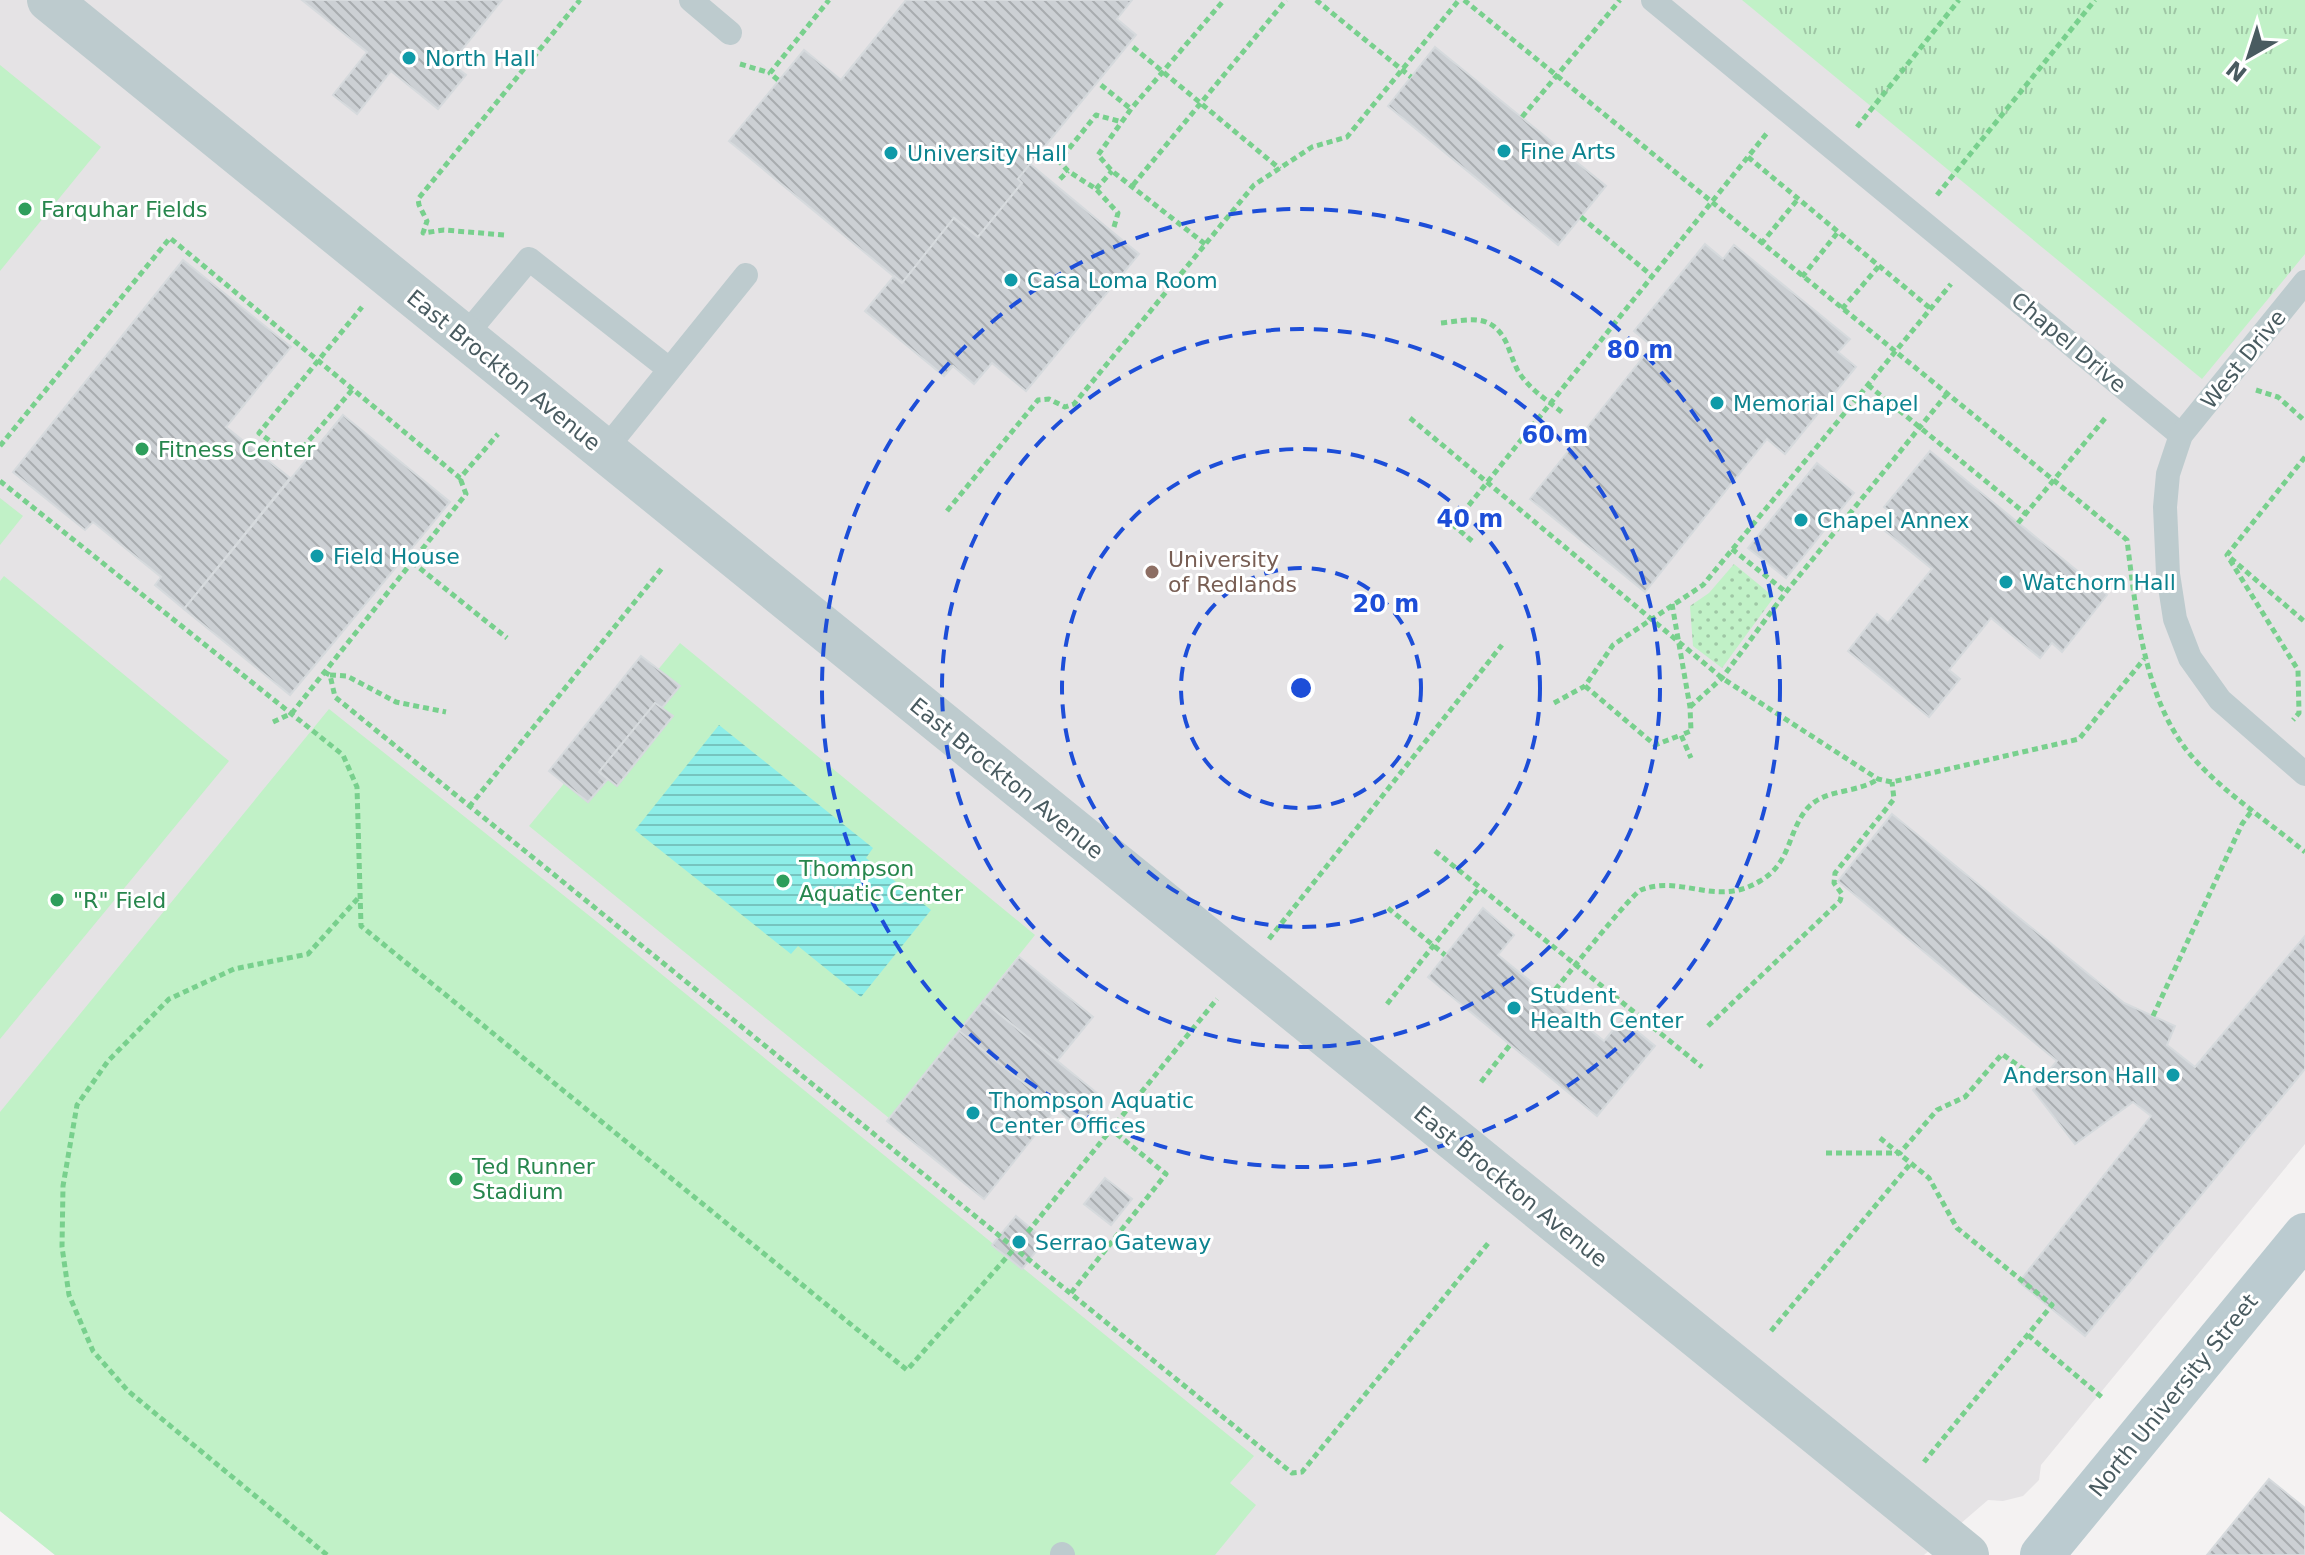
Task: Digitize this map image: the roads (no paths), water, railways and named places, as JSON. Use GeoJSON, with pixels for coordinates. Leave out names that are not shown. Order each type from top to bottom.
{"type":"FeatureCollection","features":[{"type":"Feature","properties":{"kind":"street","name":"East Brockton Avenue"},"geometry":{"type":"LineString","coordinates":[[49,0],[1967,1555]]}},
{"type":"Feature","properties":{"kind":"street","name":"North University Street"},"geometry":{"type":"LineString","coordinates":[[2042,1555],[2305,1235]]}},
{"type":"Feature","properties":{"kind":"lane"},"geometry":{"type":"LineString","coordinates":[[691,0],[730,33]]}},
{"type":"Feature","properties":{"kind":"lane","name":"Chapel Drive"},"geometry":{"type":"LineString","coordinates":[[1653,0],[2181,435]]}},
{"type":"Feature","properties":{"kind":"lane"},"geometry":{"type":"LineString","coordinates":[[464,337],[529,259],[669,369]]}},
{"type":"Feature","properties":{"kind":"lane"},"geometry":{"type":"LineString","coordinates":[[604,451],[746,275]]}},
{"type":"Feature","properties":{"kind":"lane","name":"West Drive"},"geometry":{"type":"LineString","coordinates":[[2181,435],[2305,282]]}},
{"type":"Feature","properties":{"kind":"lane"},"geometry":{"type":"LineString","coordinates":[[2181,435],[2168,474],[2165,507],[2168,574],[2175,619],[2190,658],[2220,700],[2305,774]]}},
{"type":"Feature","properties":{"kind":"water"},"geometry":{"type":"Polygon","coordinates":[[[719,725],[873,848],[866,858],[931,910],[861,997],[798,946],[791,954],[635,830],[719,725]]]}},
{"type":"Feature","properties":{"kind":"place","name":"North Hall"},"geometry":{"type":"Point","coordinates":[409,58]}},
{"type":"Feature","properties":{"kind":"place","name":"Fine Arts"},"geometry":{"type":"Point","coordinates":[1504,151]}},
{"type":"Feature","properties":{"kind":"place","name":"University Hall"},"geometry":{"type":"Point","coordinates":[891,153]}},
{"type":"Feature","properties":{"kind":"place","name":"Farquhar Fields"},"geometry":{"type":"Point","coordinates":[25,209]}},
{"type":"Feature","properties":{"kind":"place","name":"Casa Loma Room"},"geometry":{"type":"Point","coordinates":[1011,280]}},
{"type":"Feature","properties":{"kind":"place","name":"Memorial Chapel"},"geometry":{"type":"Point","coordinates":[1717,403]}},
{"type":"Feature","properties":{"kind":"place","name":"Fitness Center"},"geometry":{"type":"Point","coordinates":[142,449]}},
{"type":"Feature","properties":{"kind":"place","name":"Chapel Annex"},"geometry":{"type":"Point","coordinates":[1801,520]}},
{"type":"Feature","properties":{"kind":"place","name":"Field House"},"geometry":{"type":"Point","coordinates":[317,556]}},
{"type":"Feature","properties":{"kind":"place","name":"University of Redlands"},"geometry":{"type":"Point","coordinates":[1152,572]}},
{"type":"Feature","properties":{"kind":"place","name":"Watchorn Hall"},"geometry":{"type":"Point","coordinates":[2006,582]}},
{"type":"Feature","properties":{"kind":"place","name":"Thompson Aquatic Center"},"geometry":{"type":"Point","coordinates":[783,881]}},
{"type":"Feature","properties":{"kind":"place","name":"\"R\" Field"},"geometry":{"type":"Point","coordinates":[57,900]}},
{"type":"Feature","properties":{"kind":"place","name":"Student Health Center"},"geometry":{"type":"Point","coordinates":[1514,1008]}},
{"type":"Feature","properties":{"kind":"place","name":"Anderson Hall"},"geometry":{"type":"Point","coordinates":[2173,1075]}},
{"type":"Feature","properties":{"kind":"place","name":"Thompson Aquatic Center Offices"},"geometry":{"type":"Point","coordinates":[973,1113]}},
{"type":"Feature","properties":{"kind":"place","name":"Ted Runner Stadium"},"geometry":{"type":"Point","coordinates":[456,1179]}},
{"type":"Feature","properties":{"kind":"place","name":"Serrao Gateway"},"geometry":{"type":"Point","coordinates":[1019,1242]}}]}
